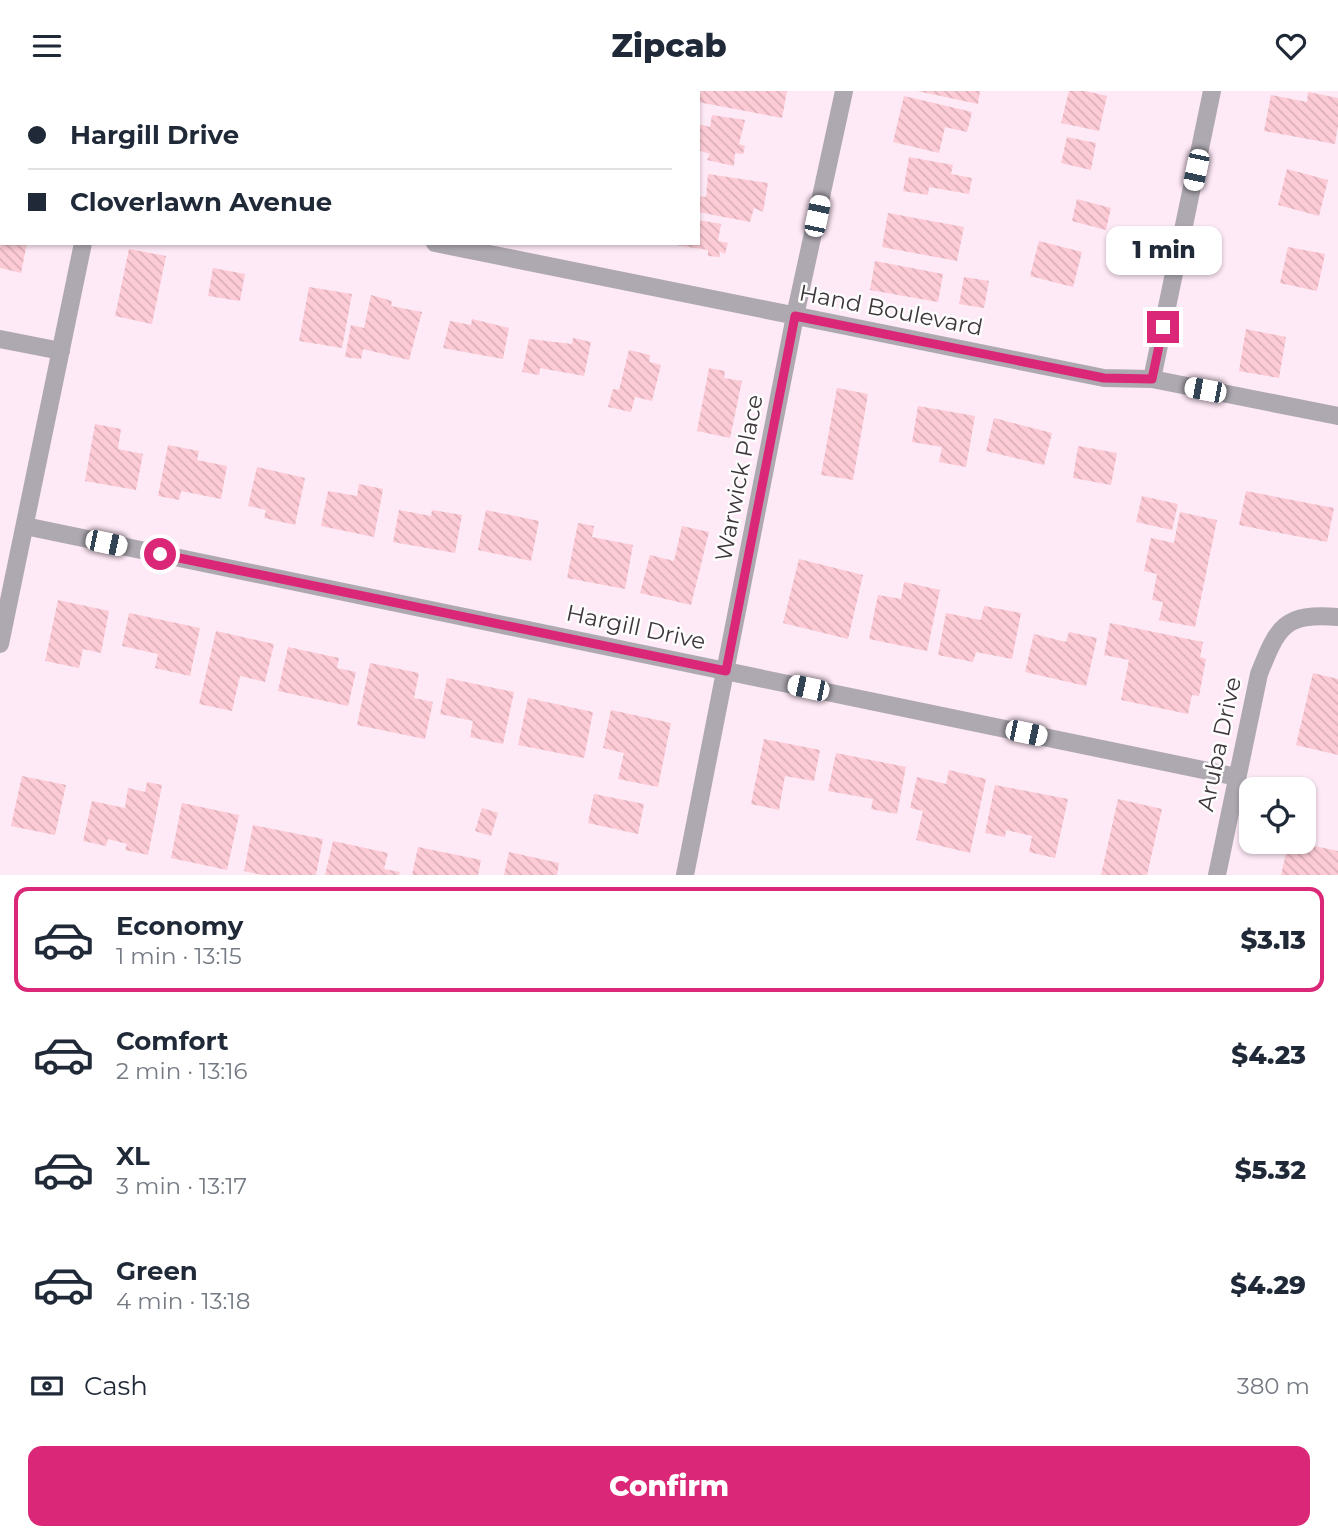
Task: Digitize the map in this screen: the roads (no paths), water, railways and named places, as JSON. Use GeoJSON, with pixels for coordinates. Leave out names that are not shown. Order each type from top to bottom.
{"type":"FeatureCollection","features":[{"type":"Feature","properties":{"kind":"street","name":"Warwick Place"},"geometry":{"type":"LineString","coordinates":[[685,875],[795,316],[844,91]]}},
{"type":"Feature","properties":{"kind":"street"},"geometry":{"type":"LineString","coordinates":[[1152,379],[1212,91]]}},
{"type":"Feature","properties":{"kind":"street"},"geometry":{"type":"LineString","coordinates":[[0,643],[83,245]]}},
{"type":"Feature","properties":{"kind":"street","name":"Hand Boulevard"},"geometry":{"type":"LineString","coordinates":[[447,245],[1104,378],[1152,379],[1338,416]]}},
{"type":"Feature","properties":{"kind":"street"},"geometry":{"type":"LineString","coordinates":[[0,339],[61,351]]}},
{"type":"Feature","properties":{"kind":"street","name":"Hargill Drive"},"geometry":{"type":"LineString","coordinates":[[25,526],[1237,777]]}},
{"type":"Feature","properties":{"kind":"street","name":"Aruba Drive"},"geometry":{"type":"LineString","coordinates":[[1217,875],[1259,674],[1270,646],[1282,627],[1306,615],[1338,617]]}}]}
